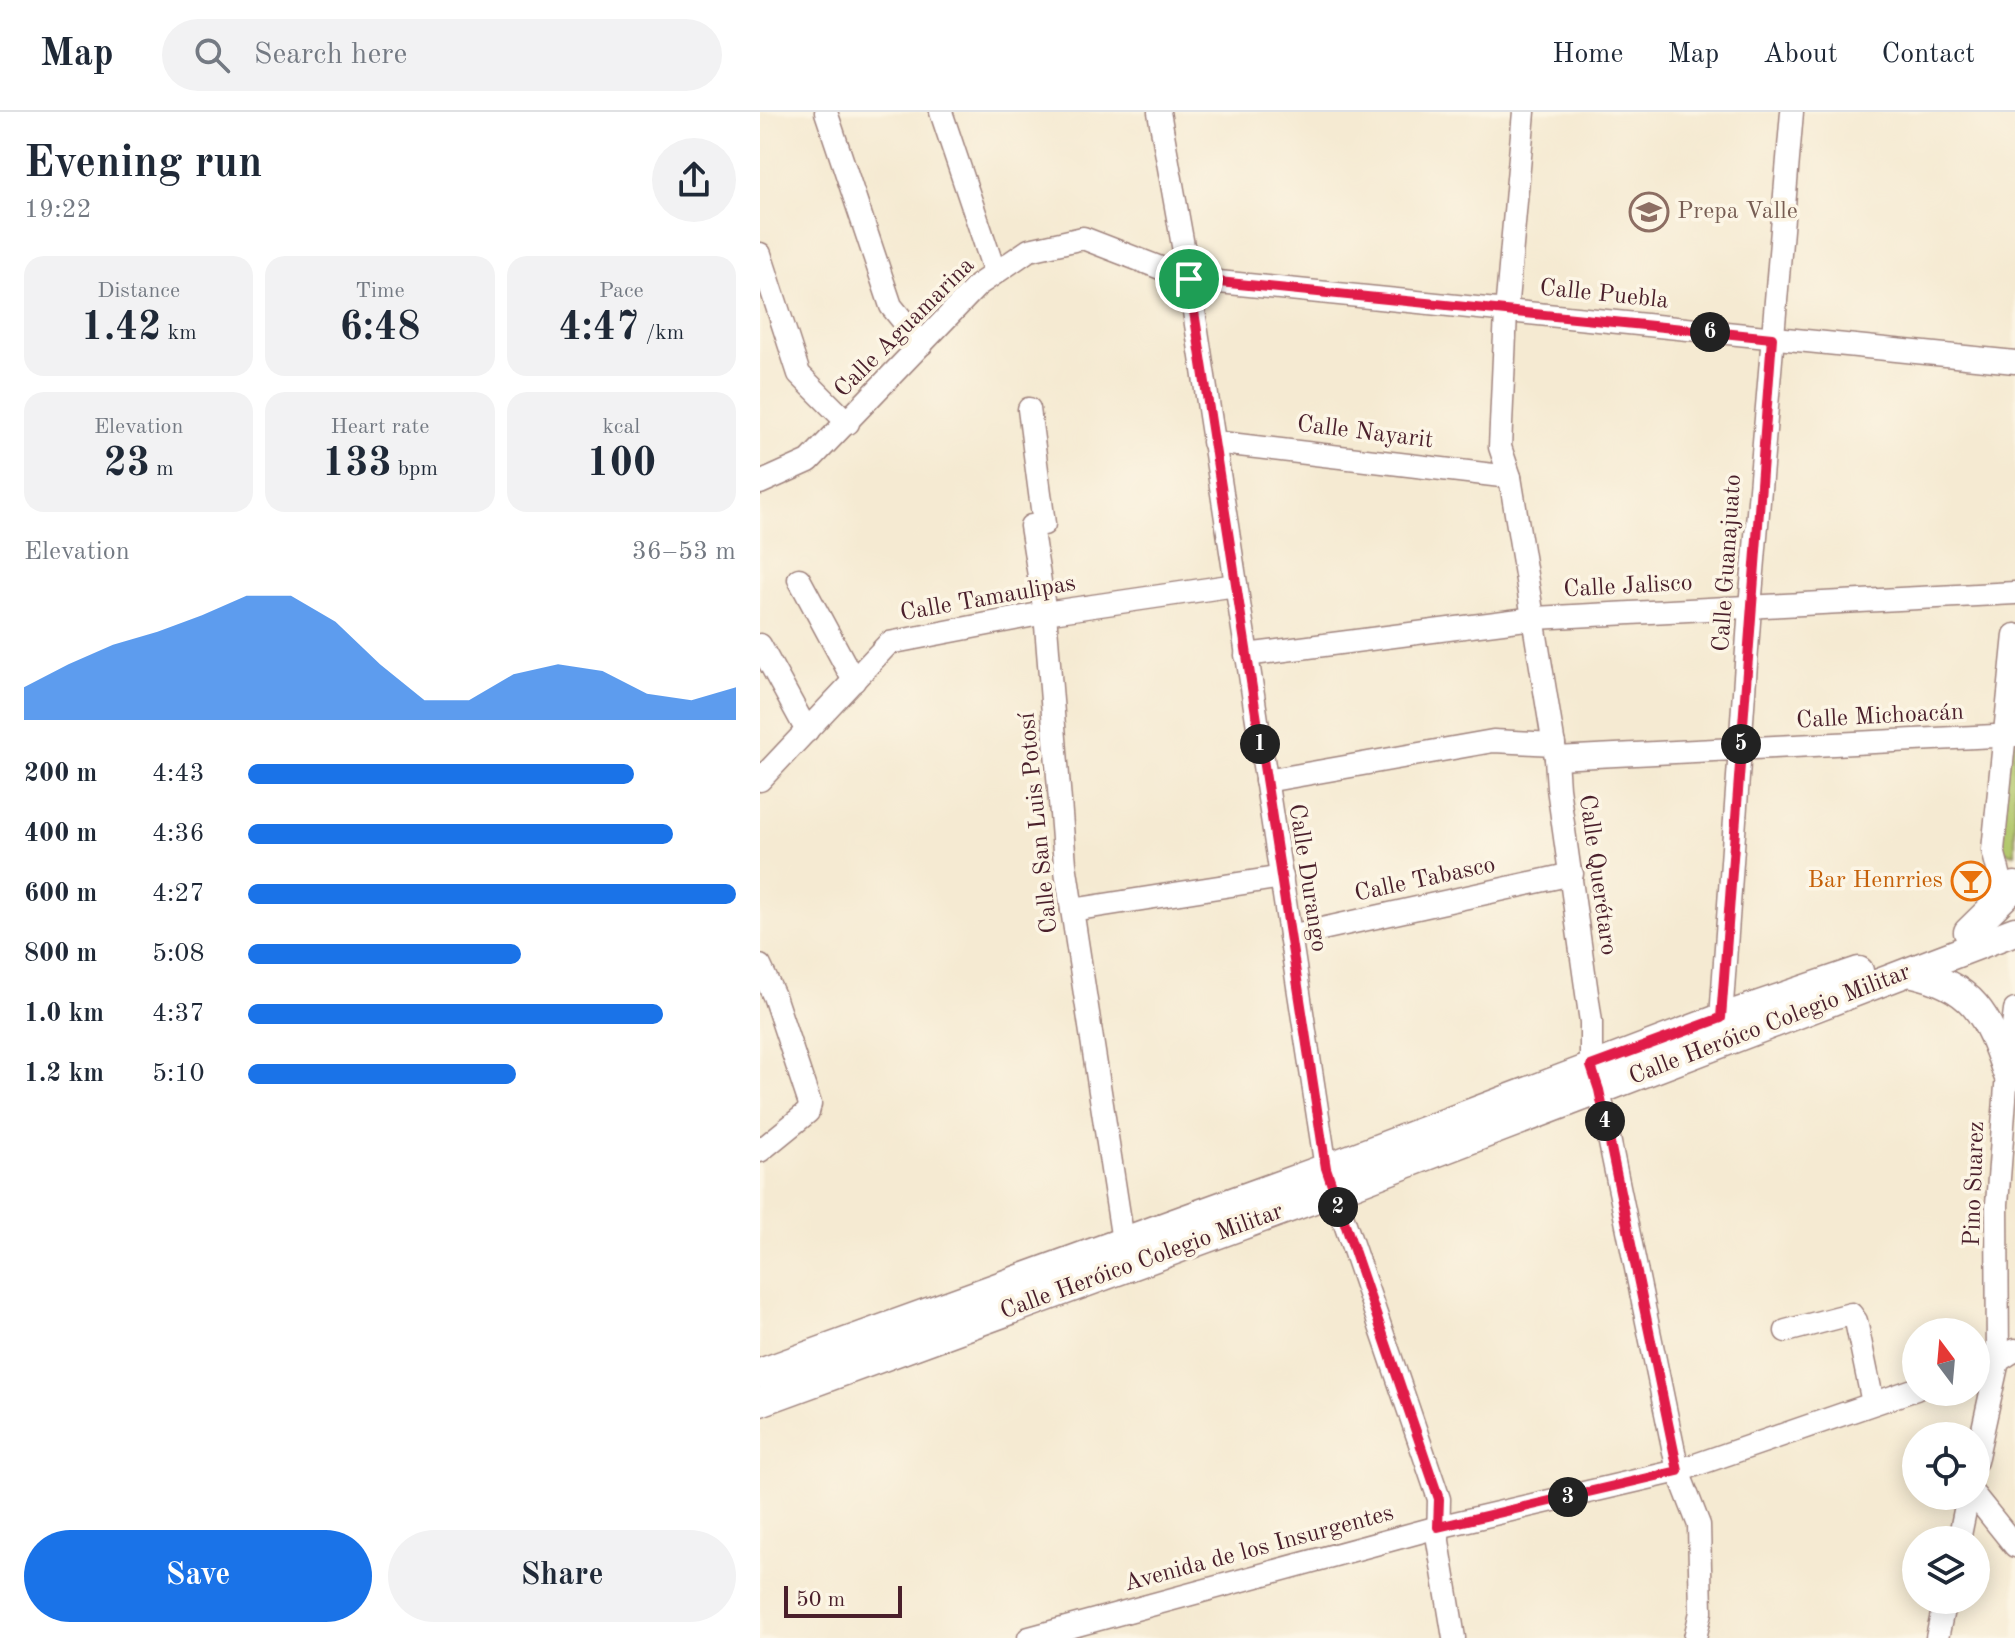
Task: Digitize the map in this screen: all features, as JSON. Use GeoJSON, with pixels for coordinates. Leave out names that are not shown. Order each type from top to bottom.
{"type":"FeatureCollection","features":[{"type":"Feature","properties":{"kind":"main road","name":"Calle Heróico Colegio Militar"},"geometry":{"type":"LineString","coordinates":[[1595,1078],[1721,1018],[1892,972],[1968,932],[2012,900]]}},
{"type":"Feature","properties":{"kind":"main road","name":"Calle Heróico Colegio Militar"},"geometry":{"type":"LineString","coordinates":[[760,1373],[906,1334],[1329,1180],[1595,1078],[2015,931]]}},
{"type":"Feature","properties":{"kind":"main road"},"geometry":{"type":"LineString","coordinates":[[1892,972],[1932,976],[1968,996],[1989,1027],[2007,1073]]}},
{"type":"Feature","properties":{"kind":"main road","name":"Calle Heróico Colegio Militar"},"geometry":{"type":"LineString","coordinates":[[1094,1266],[1123,1241],[1329,1180]]}},
{"type":"Feature","properties":{"kind":"main road","name":"Calle Heróico Colegio Militar"},"geometry":{"type":"LineString","coordinates":[[760,1402],[906,1334]]}},
{"type":"Feature","properties":{"kind":"street"},"geometry":{"type":"LineString","coordinates":[[826,112],[891,306],[922,344]]}},
{"type":"Feature","properties":{"kind":"street"},"geometry":{"type":"LineString","coordinates":[[941,112],[995,273]]}},
{"type":"Feature","properties":{"kind":"street","name":"Calle Durango"},"geometry":{"type":"LineString","coordinates":[[1159,112],[1189,279],[1329,1180],[1439,1499],[1438,1541],[1454,1638]]}},
{"type":"Feature","properties":{"kind":"street","name":"Calle Querétaro"},"geometry":{"type":"LineString","coordinates":[[1524,112],[1506,312],[1500,447],[1510,477],[1535,618],[1572,874],[1595,1078],[1678,1471],[1699,1525],[1701,1612],[1695,1638]]}},
{"type":"Feature","properties":{"kind":"street","name":"Calle Guanajuato"},"geometry":{"type":"LineString","coordinates":[[1721,1018],[1750,607],[1792,112]]}},
{"type":"Feature","properties":{"kind":"street","name":"Calle Aguamarina"},"geometry":{"type":"LineString","coordinates":[[760,483],[809,461],[978,285],[1029,250],[1083,238],[1189,279]]}},
{"type":"Feature","properties":{"kind":"street"},"geometry":{"type":"LineString","coordinates":[[760,254],[799,374],[848,423]]}},
{"type":"Feature","properties":{"kind":"street","name":"Calle Puebla"},"geometry":{"type":"LineString","coordinates":[[1189,279],[2015,362]]}},
{"type":"Feature","properties":{"kind":"street","name":"Calle San Luis Potosí"},"geometry":{"type":"LineString","coordinates":[[1029,409],[1044,524],[1031,526],[1045,613],[1065,864],[1123,1241]]}},
{"type":"Feature","properties":{"kind":"street","name":"Calle Nayarit"},"geometry":{"type":"LineString","coordinates":[[1213,442],[1510,477]]}},
{"type":"Feature","properties":{"kind":"street"},"geometry":{"type":"LineString","coordinates":[[799,579],[854,681]]}},
{"type":"Feature","properties":{"kind":"street","name":"Calle Tamaulipas"},"geometry":{"type":"LineString","coordinates":[[760,780],[889,643],[1045,613],[1236,585]]}},
{"type":"Feature","properties":{"kind":"street","name":"Calle Jalisco"},"geometry":{"type":"LineString","coordinates":[[1246,655],[1535,618],[2015,593]]}},
{"type":"Feature","properties":{"kind":"street"},"geometry":{"type":"LineString","coordinates":[[2012,900],[1993,850],[2010,735],[2015,635]]}},
{"type":"Feature","properties":{"kind":"street"},"geometry":{"type":"LineString","coordinates":[[760,645],[807,731]]}},
{"type":"Feature","properties":{"kind":"street","name":"Calle Michoacán"},"geometry":{"type":"LineString","coordinates":[[1266,781],[1493,741],[1555,751],[1740,751],[2010,735]]}},
{"type":"Feature","properties":{"kind":"street","name":"Calle Tabasco"},"geometry":{"type":"LineString","coordinates":[[1290,936],[1572,874]]}},
{"type":"Feature","properties":{"kind":"street"},"geometry":{"type":"LineString","coordinates":[[1072,910],[1282,877]]}},
{"type":"Feature","properties":{"kind":"street"},"geometry":{"type":"LineString","coordinates":[[760,966],[767,999],[808,1091],[810,1104],[808,1112],[760,1151]]}},
{"type":"Feature","properties":{"kind":"street","name":"Pino Suarez"},"geometry":{"type":"LineString","coordinates":[[1987,1422],[2007,1355],[1997,1204],[2015,1010]]}},
{"type":"Feature","properties":{"kind":"street"},"geometry":{"type":"LineString","coordinates":[[1786,1331],[1851,1314],[1856,1321],[1873,1403]]}},
{"type":"Feature","properties":{"kind":"street","name":"Avenida de los Insurgentes"},"geometry":{"type":"LineString","coordinates":[[1029,1638],[1438,1527],[1678,1471],[1902,1394]]}},
{"type":"Feature","properties":{"kind":"street"},"geometry":{"type":"LineString","coordinates":[[1986,1510],[2015,1546]]}},
{"type":"Feature","properties":{"kind":"street"},"geometry":{"type":"LineString","coordinates":[[1937,1638],[1942,1614]]}},
{"type":"Feature","properties":{"kind":"green space"},"geometry":{"type":"Polygon","coordinates":[[[2015,635],[2015,854],[1993,850],[2015,635]]]}},
{"type":"Feature","properties":{"kind":"place","name":"Prepa Valle"},"geometry":{"type":"Point","coordinates":[1649,212]}},
{"type":"Feature","properties":{"kind":"place","name":"Bar Henrries"},"geometry":{"type":"Point","coordinates":[1971,881]}},
{"type":"Feature","properties":{"kind":"route"},"geometry":{"type":"LineString","coordinates":[[1189,279],[1772,338],[1721,1018],[1591,1066],[1599,1090],[1678,1471],[1438,1527],[1439,1499],[1326,1168],[1189,279]]}}]}
